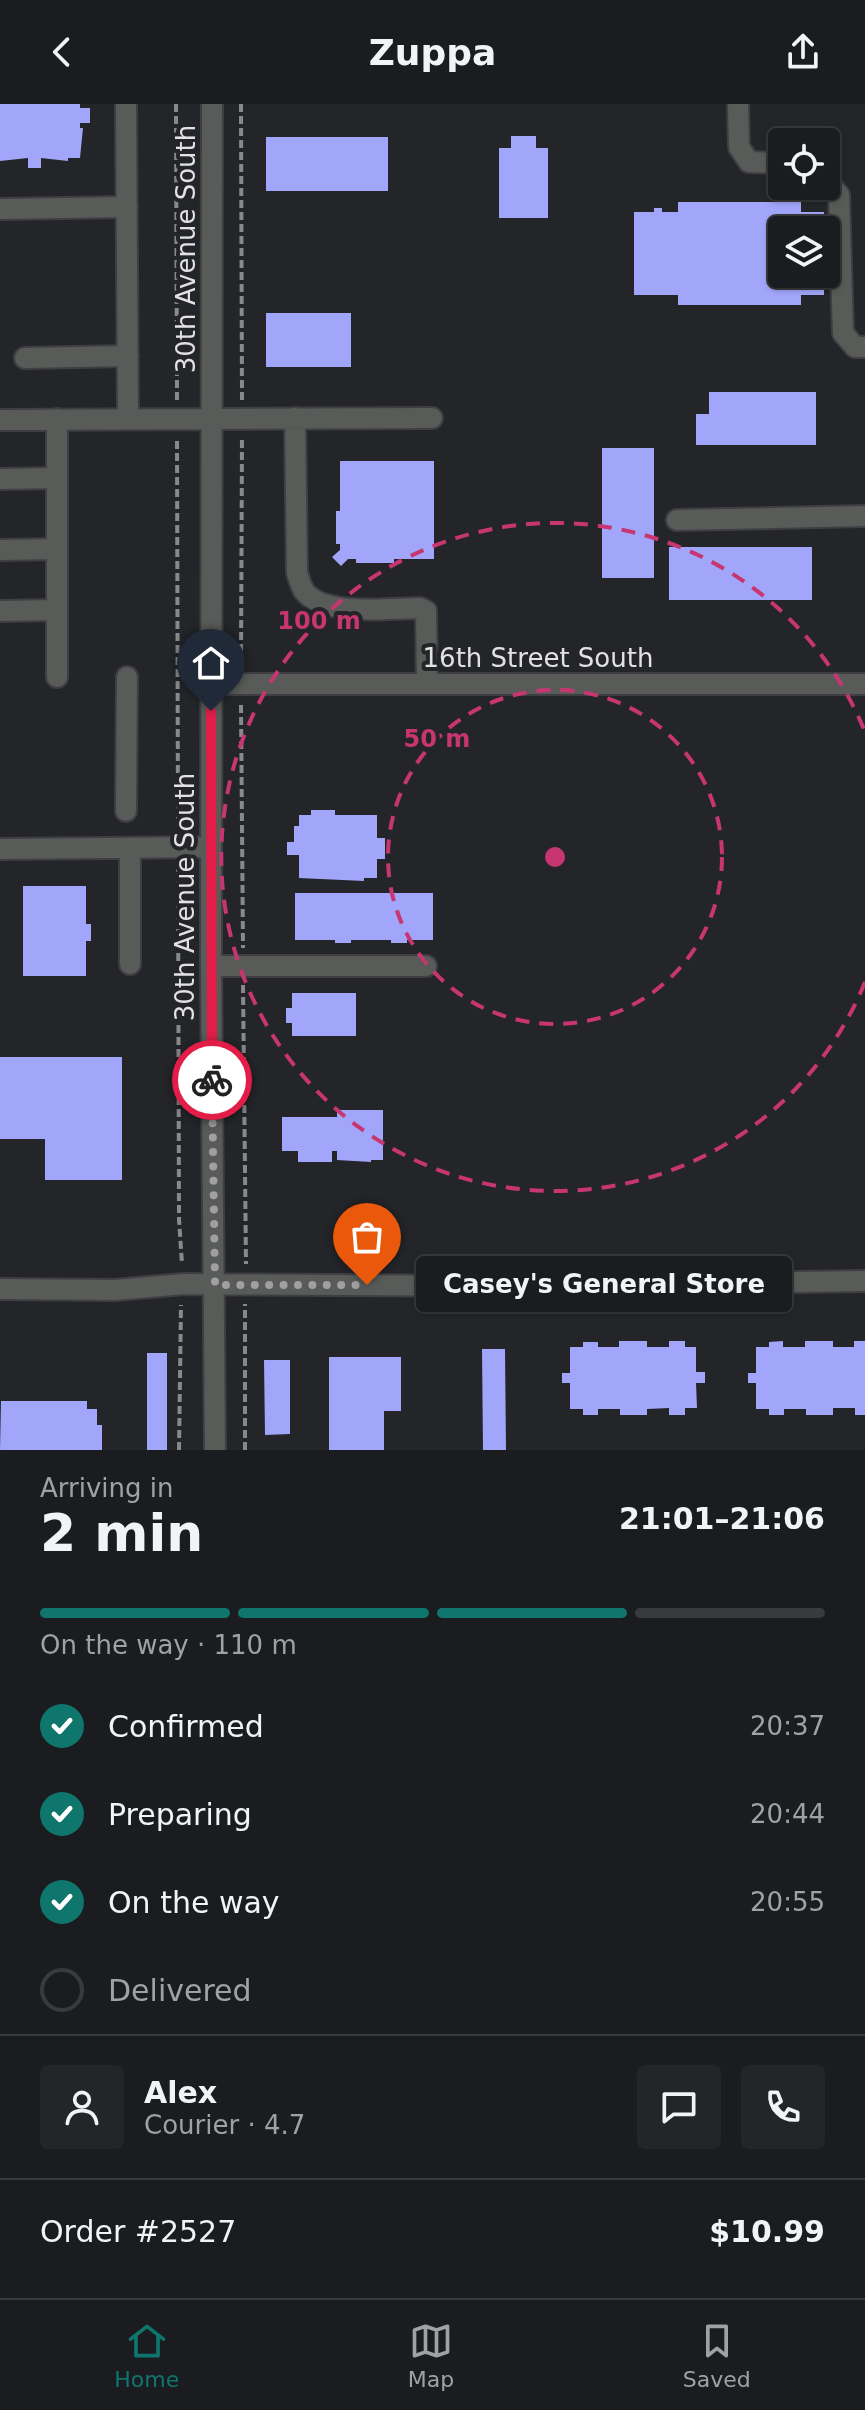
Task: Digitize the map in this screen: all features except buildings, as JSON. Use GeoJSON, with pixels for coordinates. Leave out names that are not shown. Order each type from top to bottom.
{"type":"FeatureCollection","features":[{"type":"Feature","properties":{"kind":"street"},"geometry":{"type":"LineString","coordinates":[[126,104],[128,419]]}},
{"type":"Feature","properties":{"kind":"street","name":"30th Avenue South"},"geometry":{"type":"LineString","coordinates":[[212,104],[211,966],[215,1450]]}},
{"type":"Feature","properties":{"kind":"street"},"geometry":{"type":"LineString","coordinates":[[738,104],[739,147],[749,162],[768,163]]}},
{"type":"Feature","properties":{"kind":"street"},"geometry":{"type":"LineString","coordinates":[[839,200],[843,333],[855,347],[865,347]]}},
{"type":"Feature","properties":{"kind":"street"},"geometry":{"type":"LineString","coordinates":[[0,209],[127,207]]}},
{"type":"Feature","properties":{"kind":"street"},"geometry":{"type":"LineString","coordinates":[[25,358],[128,356]]}},
{"type":"Feature","properties":{"kind":"street"},"geometry":{"type":"LineString","coordinates":[[295,418],[297,573],[303,590],[317,602],[332,608],[420,608],[426,611],[427,684]]}},
{"type":"Feature","properties":{"kind":"street"},"geometry":{"type":"LineString","coordinates":[[0,420],[432,418]]}},
{"type":"Feature","properties":{"kind":"street"},"geometry":{"type":"LineString","coordinates":[[57,419],[57,677]]}},
{"type":"Feature","properties":{"kind":"street"},"geometry":{"type":"LineString","coordinates":[[0,479],[57,478]]}},
{"type":"Feature","properties":{"kind":"street"},"geometry":{"type":"LineString","coordinates":[[677,520],[865,516]]}},
{"type":"Feature","properties":{"kind":"street"},"geometry":{"type":"LineString","coordinates":[[0,550],[57,549]]}},
{"type":"Feature","properties":{"kind":"street"},"geometry":{"type":"LineString","coordinates":[[0,611],[57,610]]}},
{"type":"Feature","properties":{"kind":"street"},"geometry":{"type":"LineString","coordinates":[[126,811],[127,677]]}},
{"type":"Feature","properties":{"kind":"street","name":"16th Street South"},"geometry":{"type":"LineString","coordinates":[[211,684],[865,684]]}},
{"type":"Feature","properties":{"kind":"street"},"geometry":{"type":"LineString","coordinates":[[0,849],[211,847]]}},
{"type":"Feature","properties":{"kind":"street"},"geometry":{"type":"LineString","coordinates":[[130,848],[130,964]]}},
{"type":"Feature","properties":{"kind":"street"},"geometry":{"type":"LineString","coordinates":[[211,966],[426,966]]}},
{"type":"Feature","properties":{"kind":"street"},"geometry":{"type":"LineString","coordinates":[[0,1289],[115,1290],[184,1284],[516,1286],[865,1281]]}},
{"type":"Feature","properties":{"kind":"path"},"geometry":{"type":"LineString","coordinates":[[176,104],[179,1219],[184,1284],[179,1320],[179,1450]]}},
{"type":"Feature","properties":{"kind":"path"},"geometry":{"type":"LineString","coordinates":[[241,104],[241,684],[244,1234],[247,1284],[244,1320],[245,1450]]}},
{"type":"Feature","properties":{"kind":"way so far"},"geometry":{"type":"LineString","coordinates":[[212,1080],[215,1285],[367,1285]]}},
{"type":"Feature","properties":{"kind":"place","name":"Casey's General Store"},"geometry":{"type":"Point","coordinates":[367,1285]}},
{"type":"Feature","properties":{"kind":"route"},"geometry":{"type":"LineString","coordinates":[[211,711],[212,1080]]}}]}
